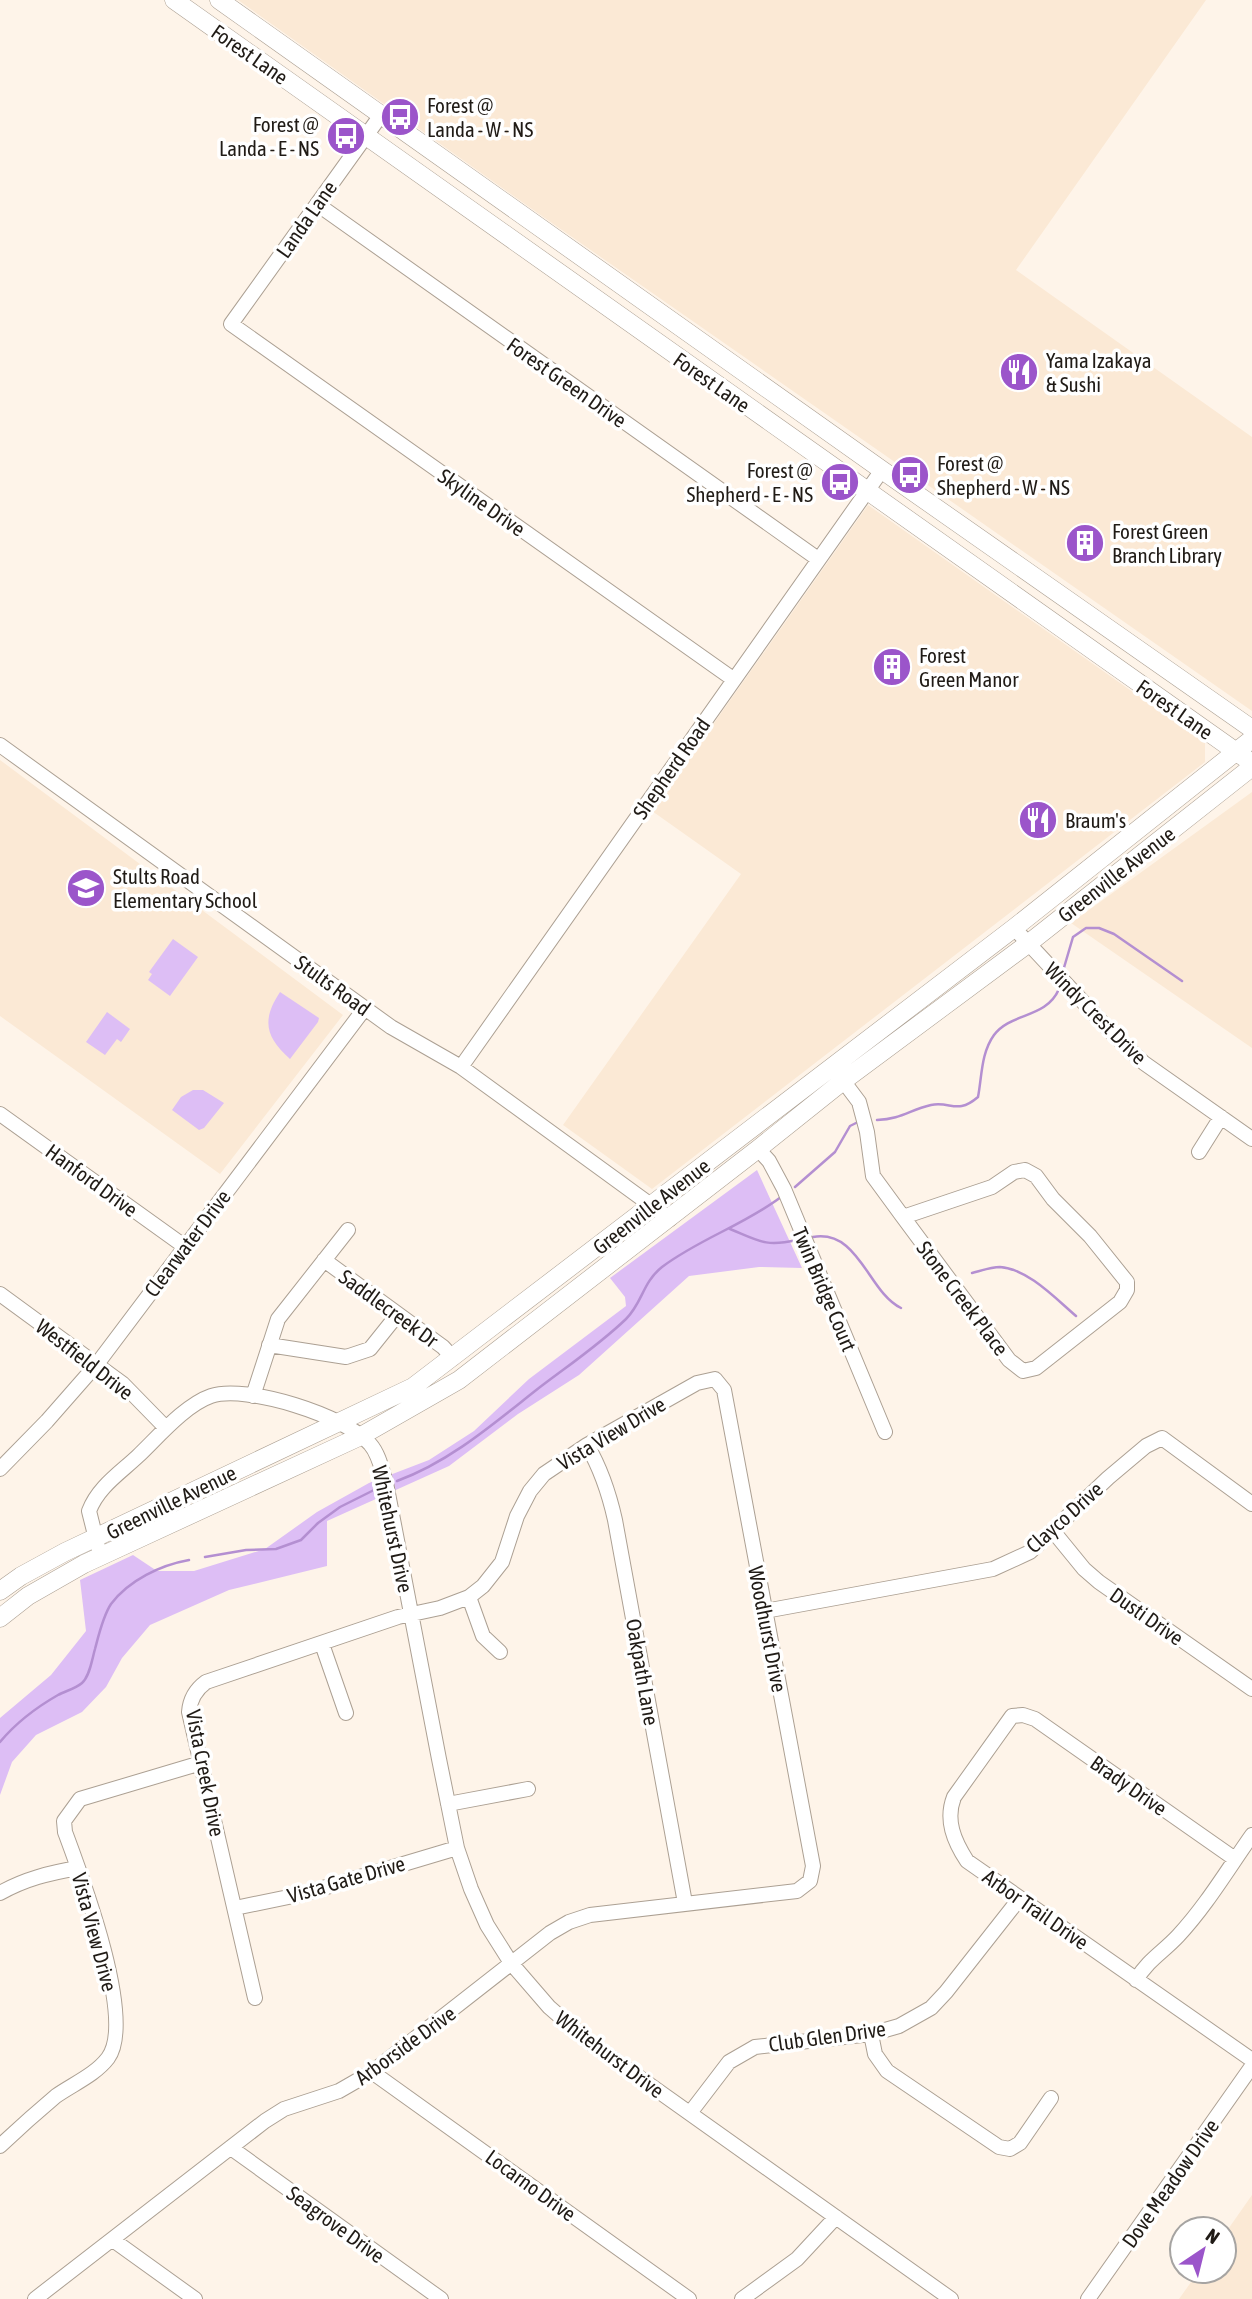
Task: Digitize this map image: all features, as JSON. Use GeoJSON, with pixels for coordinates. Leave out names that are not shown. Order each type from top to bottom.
{"type":"FeatureCollection","features":[{"type":"Feature","properties":{"kind":"main road","name":"Forest Lane"},"geometry":{"type":"LineString","coordinates":[[174,0],[1236,751],[1252,765]]}},
{"type":"Feature","properties":{"kind":"main road","name":"Forest Lane"},"geometry":{"type":"LineString","coordinates":[[219,0],[881,470],[1252,729]]}},
{"type":"Feature","properties":{"kind":"main road"},"geometry":{"type":"LineString","coordinates":[[501,233],[515,211]]}},
{"type":"Feature","properties":{"kind":"main road"},"geometry":{"type":"LineString","coordinates":[[772,425],[787,403]]}},
{"type":"Feature","properties":{"kind":"main road"},"geometry":{"type":"LineString","coordinates":[[1011,594],[1026,572]]}},
{"type":"Feature","properties":{"kind":"main road"},"geometry":{"type":"LineString","coordinates":[[1129,676],[1145,654]]}},
{"type":"Feature","properties":{"kind":"main road","name":"Greenville Avenue"},"geometry":{"type":"LineString","coordinates":[[0,1618],[47,1585],[101,1556],[361,1436],[459,1380],[758,1150],[838,1074],[1014,928],[1252,739]]}},
{"type":"Feature","properties":{"kind":"main road","name":"Greenville Avenue"},"geometry":{"type":"LineString","coordinates":[[0,1591],[65,1552],[397,1396],[453,1359],[652,1206],[1028,943],[1252,765]]}},
{"type":"Feature","properties":{"kind":"main road"},"geometry":{"type":"LineString","coordinates":[[1098,888],[1098,875],[1130,846],[1138,830]]}},
{"type":"Feature","properties":{"kind":"street","name":"Landa Lane"},"geometry":{"type":"LineString","coordinates":[[231,324],[381,115]]}},
{"type":"Feature","properties":{"kind":"street","name":"Forest Green Drive"},"geometry":{"type":"LineString","coordinates":[[317,204],[818,559]]}},
{"type":"Feature","properties":{"kind":"street","name":"Skyline Drive"},"geometry":{"type":"LineString","coordinates":[[231,324],[733,679]]}},
{"type":"Feature","properties":{"kind":"street","name":"Shepherd Road"},"geometry":{"type":"LineString","coordinates":[[461,1067],[881,470]]}},
{"type":"Feature","properties":{"kind":"street","name":"Stults Road"},"geometry":{"type":"LineString","coordinates":[[0,744],[391,1027],[461,1067],[670,1219]]}},
{"type":"Feature","properties":{"kind":"street","name":"Windy Crest Drive"},"geometry":{"type":"LineString","coordinates":[[1014,928],[1112,1034],[1144,1063],[1252,1139]]}},
{"type":"Feature","properties":{"kind":"street","name":"Clearwater Drive"},"geometry":{"type":"LineString","coordinates":[[0,1469],[97,1364],[365,1008]]}},
{"type":"Feature","properties":{"kind":"street","name":"Stone Creek Place"},"geometry":{"type":"LineString","coordinates":[[838,1074],[859,1102],[873,1176],[903,1217],[1009,1360],[1023,1371],[1036,1368],[1047,1360],[1120,1302],[1127,1290],[1126,1282],[1090,1236],[1053,1199],[1036,1176],[1025,1170],[1014,1172],[992,1187],[903,1217]]}},
{"type":"Feature","properties":{"kind":"street","name":"Hanford Drive"},"geometry":{"type":"LineString","coordinates":[[0,1114],[184,1247]]}},
{"type":"Feature","properties":{"kind":"street"},"geometry":{"type":"LineString","coordinates":[[1199,1152],[1221,1117]]}},
{"type":"Feature","properties":{"kind":"street","name":"Twin Bridge Court"},"geometry":{"type":"LineString","coordinates":[[758,1150],[769,1161],[783,1189],[885,1432]]}},
{"type":"Feature","properties":{"kind":"street"},"geometry":{"type":"LineString","coordinates":[[253,1396],[278,1319],[348,1230]]}},
{"type":"Feature","properties":{"kind":"street","name":"Saddlecreek Dr"},"geometry":{"type":"LineString","coordinates":[[324,1260],[443,1346],[453,1359]]}},
{"type":"Feature","properties":{"kind":"street","name":"Westfield Drive"},"geometry":{"type":"LineString","coordinates":[[0,1294],[123,1384],[166,1428]]}},
{"type":"Feature","properties":{"kind":"street"},"geometry":{"type":"LineString","coordinates":[[269,1345],[346,1357],[370,1349],[398,1314]]}},
{"type":"Feature","properties":{"kind":"street","name":"Vista View Drive"},"geometry":{"type":"LineString","coordinates":[[411,1615],[469,1597],[483,1586],[502,1562],[517,1516],[530,1491],[544,1474],[697,1383],[715,1379]]}},
{"type":"Feature","properties":{"kind":"street","name":"Woodhurst Drive"},"geometry":{"type":"LineString","coordinates":[[715,1379],[724,1390],[813,1866],[810,1881]]}},
{"type":"Feature","properties":{"kind":"street","name":"Whitehurst Drive"},"geometry":{"type":"LineString","coordinates":[[101,1556],[89,1511],[93,1500],[166,1428],[208,1397],[222,1393],[253,1396],[320,1413],[361,1436],[376,1453],[386,1483],[457,1847],[479,1909],[511,1964],[565,2022],[951,2299]]}},
{"type":"Feature","properties":{"kind":"street","name":"Clayco Drive"},"geometry":{"type":"LineString","coordinates":[[765,1611],[993,1569],[1030,1552],[1146,1446],[1161,1438],[1252,1504]]}},
{"type":"Feature","properties":{"kind":"street","name":"Oakpath Lane"},"geometry":{"type":"LineString","coordinates":[[587,1446],[609,1491],[685,1903]]}},
{"type":"Feature","properties":{"kind":"street","name":"Dusti Drive"},"geometry":{"type":"LineString","coordinates":[[1053,1531],[1084,1569],[1099,1582],[1252,1689]]}},
{"type":"Feature","properties":{"kind":"street"},"geometry":{"type":"LineString","coordinates":[[469,1597],[483,1636],[500,1652]]}},
{"type":"Feature","properties":{"kind":"street","name":"Vista Creek Drive"},"geometry":{"type":"LineString","coordinates":[[255,1998],[189,1712],[190,1702],[205,1682],[411,1615]]}},
{"type":"Feature","properties":{"kind":"street"},"geometry":{"type":"LineString","coordinates":[[322,1644],[346,1713]]}},
{"type":"Feature","properties":{"kind":"street","name":"Brady Drive"},"geometry":{"type":"LineString","coordinates":[[1023,1715],[1035,1719],[1235,1859]]}},
{"type":"Feature","properties":{"kind":"street","name":"Arbor Trail Drive"},"geometry":{"type":"LineString","coordinates":[[1023,1715],[1012,1716],[954,1797],[950,1808],[955,1843],[967,1861],[1252,2060]]}},
{"type":"Feature","properties":{"kind":"street","name":"Vista View Drive"},"geometry":{"type":"LineString","coordinates":[[0,2146],[58,2095],[101,2066],[110,2056],[114,2044],[115,2020],[111,1985],[100,1938],[65,1832],[64,1821],[80,1799],[201,1763]]}},
{"type":"Feature","properties":{"kind":"street"},"geometry":{"type":"LineString","coordinates":[[448,1804],[528,1789]]}},
{"type":"Feature","properties":{"kind":"street"},"geometry":{"type":"LineString","coordinates":[[1136,1980],[1147,1963],[1177,1938],[1252,1835]]}},
{"type":"Feature","properties":{"kind":"street","name":"Vista Gate Drive"},"geometry":{"type":"LineString","coordinates":[[235,1908],[303,1894],[457,1847]]}},
{"type":"Feature","properties":{"kind":"street"},"geometry":{"type":"LineString","coordinates":[[0,1894],[22,1881],[78,1868]]}},
{"type":"Feature","properties":{"kind":"street","name":"Arborside Drive"},"geometry":{"type":"LineString","coordinates":[[35,2299],[284,2109],[339,2091],[372,2072],[550,1933],[569,1922],[590,1915],[797,1891],[810,1881]]}},
{"type":"Feature","properties":{"kind":"street","name":"Club Glen Drive"},"geometry":{"type":"LineString","coordinates":[[690,2113],[729,2062],[755,2046],[871,2034],[899,2026],[931,2008],[1020,1898]]}},
{"type":"Feature","properties":{"kind":"street"},"geometry":{"type":"LineString","coordinates":[[871,2034],[875,2054],[887,2071],[999,2147],[1010,2149],[1020,2143],[1051,2098]]}},
{"type":"Feature","properties":{"kind":"street","name":"Dove Meadow Drive"},"geometry":{"type":"LineString","coordinates":[[1087,2299],[1252,2066]]}},
{"type":"Feature","properties":{"kind":"street","name":"Locarno Drive"},"geometry":{"type":"LineString","coordinates":[[372,2072],[689,2299]]}},
{"type":"Feature","properties":{"kind":"street","name":"Seagrove Drive"},"geometry":{"type":"LineString","coordinates":[[230,2148],[441,2299]]}},
{"type":"Feature","properties":{"kind":"street"},"geometry":{"type":"LineString","coordinates":[[742,2299],[797,2259],[836,2217]]}},
{"type":"Feature","properties":{"kind":"street"},"geometry":{"type":"LineString","coordinates":[[113,2240],[195,2299]]}},
{"type":"Feature","properties":{"kind":"shaded area"},"geometry":{"type":"Polygon","coordinates":[[[238,0],[1206,0],[1016,270],[1252,437],[1252,711],[539,214],[238,0]]]}},
{"type":"Feature","properties":{"kind":"shaded area"},"geometry":{"type":"Polygon","coordinates":[[[868,505],[1205,743],[1205,762],[652,1189],[563,1125],[741,874],[652,811],[868,505]]]}},
{"type":"Feature","properties":{"kind":"shaded area","name":"Stults Road Elementary School"},"geometry":{"type":"Polygon","coordinates":[[[0,760],[343,1015],[220,1174],[0,1016],[0,760]]]}},
{"type":"Feature","properties":{"kind":"shaded area"},"geometry":{"type":"Polygon","coordinates":[[[1252,792],[1252,1048],[1071,923],[1252,792]]]}},
{"type":"Feature","properties":{"kind":"shaded area"},"geometry":{"type":"Polygon","coordinates":[[[173,939],[198,957],[170,996],[148,980],[152,974],[149,972],[173,939]]]}},
{"type":"Feature","properties":{"kind":"shaded area"},"geometry":{"type":"Polygon","coordinates":[[[280,992],[319,1018],[290,1059],[271,1036],[269,1028],[270,1012],[280,992]]]}},
{"type":"Feature","properties":{"kind":"shaded area"},"geometry":{"type":"Polygon","coordinates":[[[107,1012],[130,1029],[121,1042],[117,1039],[105,1055],[86,1042],[107,1012]]]}},
{"type":"Feature","properties":{"kind":"shaded area"},"geometry":{"type":"Polygon","coordinates":[[[193,1090],[203,1090],[224,1103],[204,1128],[199,1130],[172,1110],[181,1097],[193,1090]]]}},
{"type":"Feature","properties":{"kind":"shaded area"},"geometry":{"type":"Polygon","coordinates":[[[757,1170],[802,1268],[759,1267],[689,1276],[579,1375],[518,1414],[449,1466],[327,1521],[327,1566],[229,1590],[150,1625],[122,1658],[106,1687],[82,1712],[36,1735],[12,1762],[0,1795],[0,1718],[51,1675],[86,1631],[80,1580],[133,1555],[157,1571],[194,1571],[265,1549],[317,1512],[369,1483],[429,1460],[474,1431],[529,1379],[626,1306],[625,1297],[610,1278],[757,1170]]]}},
{"type":"Feature","properties":{"kind":"shaded area"},"geometry":{"type":"Polygon","coordinates":[[[1252,2195],[1252,2299],[1179,2299],[1189,2285],[1238,2285],[1238,2215],[1252,2195]]]}},
{"type":"Feature","properties":{"kind":"waterway"},"geometry":{"type":"LineString","coordinates":[[1063,971],[1073,937],[1086,928],[1099,928],[1114,934],[1182,981]]}},
{"type":"Feature","properties":{"kind":"waterway"},"geometry":{"type":"LineString","coordinates":[[877,1120],[893,1118],[931,1105],[965,1105],[978,1097],[984,1057],[994,1035],[1009,1022],[1046,1006],[1059,989]]}},
{"type":"Feature","properties":{"kind":"waterway"},"geometry":{"type":"LineString","coordinates":[[795,1187],[835,1152],[850,1126],[860,1121]]}},
{"type":"Feature","properties":{"kind":"waterway"},"geometry":{"type":"LineString","coordinates":[[397,1481],[434,1464],[469,1442],[604,1338],[632,1313],[650,1279],[662,1267],[781,1197]]}},
{"type":"Feature","properties":{"kind":"waterway"},"geometry":{"type":"LineString","coordinates":[[730,1229],[762,1242],[797,1240]]}},
{"type":"Feature","properties":{"kind":"waterway"},"geometry":{"type":"LineString","coordinates":[[813,1237],[829,1237],[842,1242],[880,1289],[901,1308]]}},
{"type":"Feature","properties":{"kind":"waterway"},"geometry":{"type":"LineString","coordinates":[[972,1273],[1000,1267],[1021,1273],[1076,1316]]}},
{"type":"Feature","properties":{"kind":"waterway"},"geometry":{"type":"LineString","coordinates":[[205,1557],[246,1550],[276,1549],[301,1540],[340,1507],[380,1487]]}},
{"type":"Feature","properties":{"kind":"waterway"},"geometry":{"type":"LineString","coordinates":[[0,1742],[34,1710],[85,1680],[106,1614],[118,1595],[146,1575],[189,1560]]}},
{"type":"Feature","properties":{"kind":"place","name":"Forest @ Landa - W - NS"},"geometry":{"type":"Point","coordinates":[400,117]}},
{"type":"Feature","properties":{"kind":"place","name":"Forest @ Landa - E - NS"},"geometry":{"type":"Point","coordinates":[346,136]}},
{"type":"Feature","properties":{"kind":"place","name":"Yama Izakaya & Sushi"},"geometry":{"type":"Point","coordinates":[1019,372]}},
{"type":"Feature","properties":{"kind":"place","name":"Forest @ Shepherd - W - NS"},"geometry":{"type":"Point","coordinates":[910,475]}},
{"type":"Feature","properties":{"kind":"place","name":"Forest @ Shepherd - E - NS"},"geometry":{"type":"Point","coordinates":[840,482]}},
{"type":"Feature","properties":{"kind":"place","name":"Forest Green Branch Library"},"geometry":{"type":"Point","coordinates":[1085,543]}},
{"type":"Feature","properties":{"kind":"place","name":"Forest Green Manor"},"geometry":{"type":"Point","coordinates":[892,667]}},
{"type":"Feature","properties":{"kind":"place","name":"Braum's"},"geometry":{"type":"Point","coordinates":[1038,820]}},
{"type":"Feature","properties":{"kind":"place","name":"Stults Road Elementary School"},"geometry":{"type":"Point","coordinates":[86,888]}}]}
